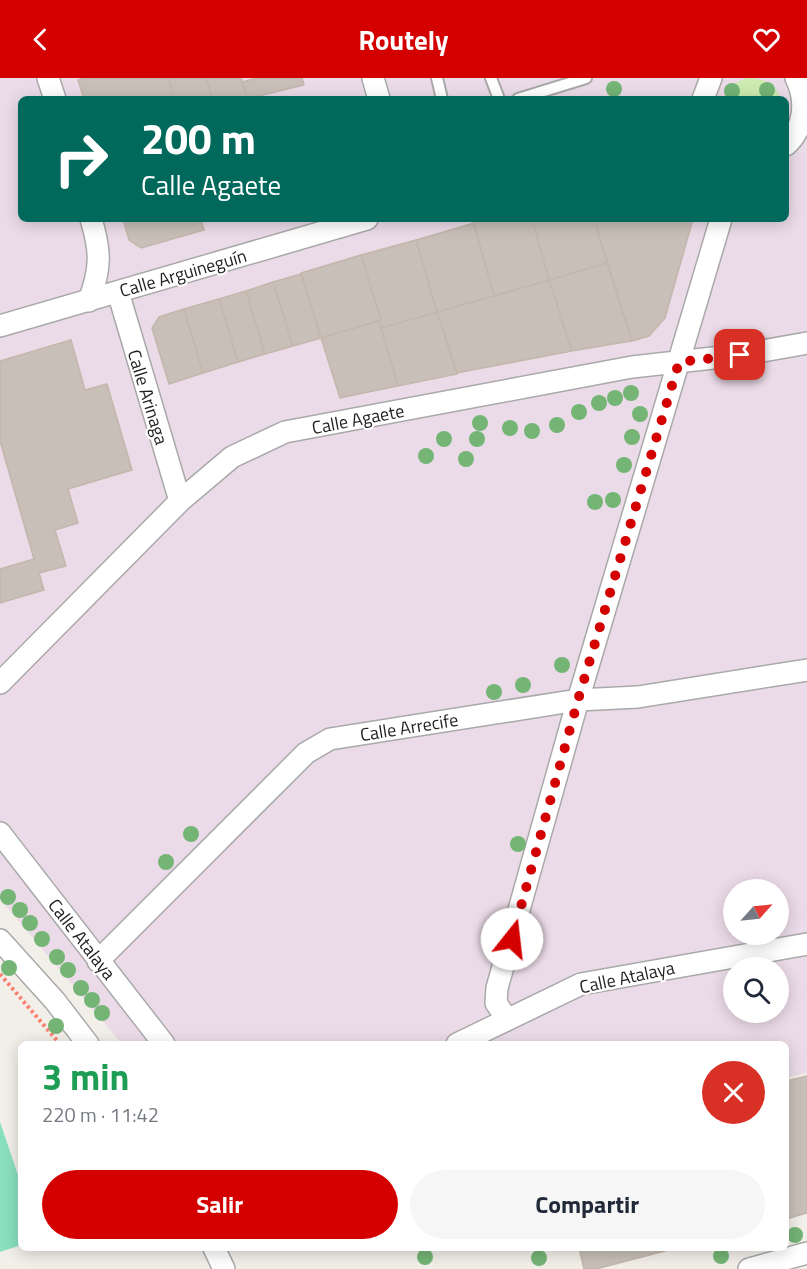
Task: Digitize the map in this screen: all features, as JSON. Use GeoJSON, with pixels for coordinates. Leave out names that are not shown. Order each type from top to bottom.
{"type":"FeatureCollection","features":[{"type":"Feature","properties":{"kind":"street"},"geometry":{"type":"LineString","coordinates":[[48,78],[54,96]]}},
{"type":"Feature","properties":{"kind":"street"},"geometry":{"type":"LineString","coordinates":[[373,78],[378,96]]}},
{"type":"Feature","properties":{"kind":"street"},"geometry":{"type":"LineString","coordinates":[[704,96],[711,78]]}},
{"type":"Feature","properties":{"kind":"street"},"geometry":{"type":"LineString","coordinates":[[797,137],[804,115],[805,99],[801,81]]}},
{"type":"Feature","properties":{"kind":"street"},"geometry":{"type":"LineString","coordinates":[[89,301],[98,276],[99,247],[92,222]]}},
{"type":"Feature","properties":{"kind":"street","name":"Calle Arguineguín"},"geometry":{"type":"LineString","coordinates":[[0,326],[357,222]]}},
{"type":"Feature","properties":{"kind":"street"},"geometry":{"type":"LineString","coordinates":[[507,1019],[496,1003],[497,988],[578,700],[720,222]]}},
{"type":"Feature","properties":{"kind":"street","name":"Calle Arinaga"},"geometry":{"type":"LineString","coordinates":[[118,292],[180,501]]}},
{"type":"Feature","properties":{"kind":"street","name":"Calle Agaete"},"geometry":{"type":"LineString","coordinates":[[0,682],[180,501],[232,457],[285,432],[632,366],[679,362],[807,343]]}},
{"type":"Feature","properties":{"kind":"street","name":"Calle Arrecife"},"geometry":{"type":"LineString","coordinates":[[99,961],[306,753],[330,739],[578,700],[638,697],[807,670]]}},
{"type":"Feature","properties":{"kind":"street","name":"Calle Atalaya"},"geometry":{"type":"LineString","coordinates":[[0,833],[162,1041]]}},
{"type":"Feature","properties":{"kind":"street"},"geometry":{"type":"LineString","coordinates":[[0,940],[55,1001],[86,1041]]}},
{"type":"Feature","properties":{"kind":"street","name":"Calle Atalaya"},"geometry":{"type":"LineString","coordinates":[[463,1041],[581,984],[807,944]]}},
{"type":"Feature","properties":{"kind":"street"},"geometry":{"type":"LineString","coordinates":[[215,1251],[224,1269]]}},
{"type":"Feature","properties":{"kind":"street"},"geometry":{"type":"LineString","coordinates":[[749,1269],[807,1254]]}},
{"type":"Feature","properties":{"kind":"lane"},"geometry":{"type":"LineString","coordinates":[[436,78],[441,96]]}},
{"type":"Feature","properties":{"kind":"lane"},"geometry":{"type":"LineString","coordinates":[[491,78],[498,96]]}},
{"type":"Feature","properties":{"kind":"lane"},"geometry":{"type":"LineString","coordinates":[[528,96],[586,78]]}},
{"type":"Feature","properties":{"kind":"path"},"geometry":{"type":"LineString","coordinates":[[0,974],[57,1041]]}},
{"type":"Feature","properties":{"kind":"shaded area"},"geometry":{"type":"Polygon","coordinates":[[[0,78],[807,78],[807,1073],[789,1077],[789,1041],[119,1041],[0,899],[0,78]]]}},
{"type":"Feature","properties":{"kind":"green space"},"geometry":{"type":"Polygon","coordinates":[[[747,78],[758,79],[772,85],[779,96],[726,96],[733,84],[747,78]]]}},
{"type":"Feature","properties":{"kind":"green space"},"geometry":{"type":"Polygon","coordinates":[[[0,1122],[18,1175],[18,1246],[0,1252],[0,1122]]]}},
{"type":"Feature","properties":{"kind":"building"},"geometry":{"type":"Polygon","coordinates":[[[84,78],[168,78],[174,96],[83,96],[78,80],[84,78]]]}},
{"type":"Feature","properties":{"kind":"building"},"geometry":{"type":"Polygon","coordinates":[[[168,78],[206,78],[211,96],[174,96],[168,78]]]}},
{"type":"Feature","properties":{"kind":"building"},"geometry":{"type":"Polygon","coordinates":[[[206,78],[241,78],[246,96],[211,96],[206,78]]]}},
{"type":"Feature","properties":{"kind":"building"},"geometry":{"type":"Polygon","coordinates":[[[257,78],[302,78],[304,85],[259,96],[246,96],[242,82],[257,78]]]}},
{"type":"Feature","properties":{"kind":"building"},"geometry":{"type":"Polygon","coordinates":[[[124,222],[202,222],[204,230],[141,248],[129,240],[124,222]]]}},
{"type":"Feature","properties":{"kind":"building"},"geometry":{"type":"Polygon","coordinates":[[[473,222],[533,222],[549,280],[494,296],[473,222]]]}},
{"type":"Feature","properties":{"kind":"building"},"geometry":{"type":"Polygon","coordinates":[[[533,222],[595,222],[607,263],[549,280],[533,222]]]}},
{"type":"Feature","properties":{"kind":"building"},"geometry":{"type":"Polygon","coordinates":[[[595,222],[692,222],[665,318],[649,336],[632,341],[595,222]]]}},
{"type":"Feature","properties":{"kind":"building"},"geometry":{"type":"Polygon","coordinates":[[[474,223],[494,296],[437,312],[416,240],[474,223]]]}},
{"type":"Feature","properties":{"kind":"building"},"geometry":{"type":"Polygon","coordinates":[[[416,240],[437,312],[381,328],[379,321],[381,320],[361,255],[416,240]]]}},
{"type":"Feature","properties":{"kind":"building"},"geometry":{"type":"Polygon","coordinates":[[[361,255],[381,320],[321,338],[301,273],[361,255]]]}},
{"type":"Feature","properties":{"kind":"building"},"geometry":{"type":"Polygon","coordinates":[[[607,263],[632,341],[572,351],[549,280],[607,263]]]}},
{"type":"Feature","properties":{"kind":"building"},"geometry":{"type":"Polygon","coordinates":[[[301,274],[321,338],[293,346],[273,282],[301,274]]]}},
{"type":"Feature","properties":{"kind":"building"},"geometry":{"type":"Polygon","coordinates":[[[549,280],[572,351],[457,373],[437,312],[549,280]]]}},
{"type":"Feature","properties":{"kind":"building"},"geometry":{"type":"Polygon","coordinates":[[[273,282],[293,346],[265,354],[246,291],[273,282]]]}},
{"type":"Feature","properties":{"kind":"building"},"geometry":{"type":"Polygon","coordinates":[[[246,291],[265,354],[238,362],[219,299],[246,291]]]}},
{"type":"Feature","properties":{"kind":"building"},"geometry":{"type":"Polygon","coordinates":[[[219,299],[238,362],[203,373],[184,309],[219,299]]]}},
{"type":"Feature","properties":{"kind":"building"},"geometry":{"type":"Polygon","coordinates":[[[184,309],[203,373],[169,384],[152,328],[159,317],[184,309]]]}},
{"type":"Feature","properties":{"kind":"building"},"geometry":{"type":"Polygon","coordinates":[[[437,312],[457,374],[398,386],[381,328],[437,312]]]}},
{"type":"Feature","properties":{"kind":"building"},"geometry":{"type":"Polygon","coordinates":[[[379,321],[398,386],[340,398],[321,338],[379,321]]]}},
{"type":"Feature","properties":{"kind":"building"},"geometry":{"type":"Polygon","coordinates":[[[71,340],[85,390],[107,384],[132,470],[68,489],[78,523],[55,530],[66,566],[39,573],[44,590],[0,603],[0,569],[34,559],[0,441],[0,361],[71,340]]]}},
{"type":"Feature","properties":{"kind":"building"},"geometry":{"type":"Polygon","coordinates":[[[807,1076],[807,1213],[789,1218],[789,1080],[807,1076]]]}},
{"type":"Feature","properties":{"kind":"building"},"geometry":{"type":"Polygon","coordinates":[[[580,1251],[665,1251],[596,1269],[584,1269],[580,1251]]]}},
{"type":"Feature","properties":{"kind":"route"},"geometry":{"type":"LineString","coordinates":[[512,939],[578,700],[679,362],[740,355]]}}]}
